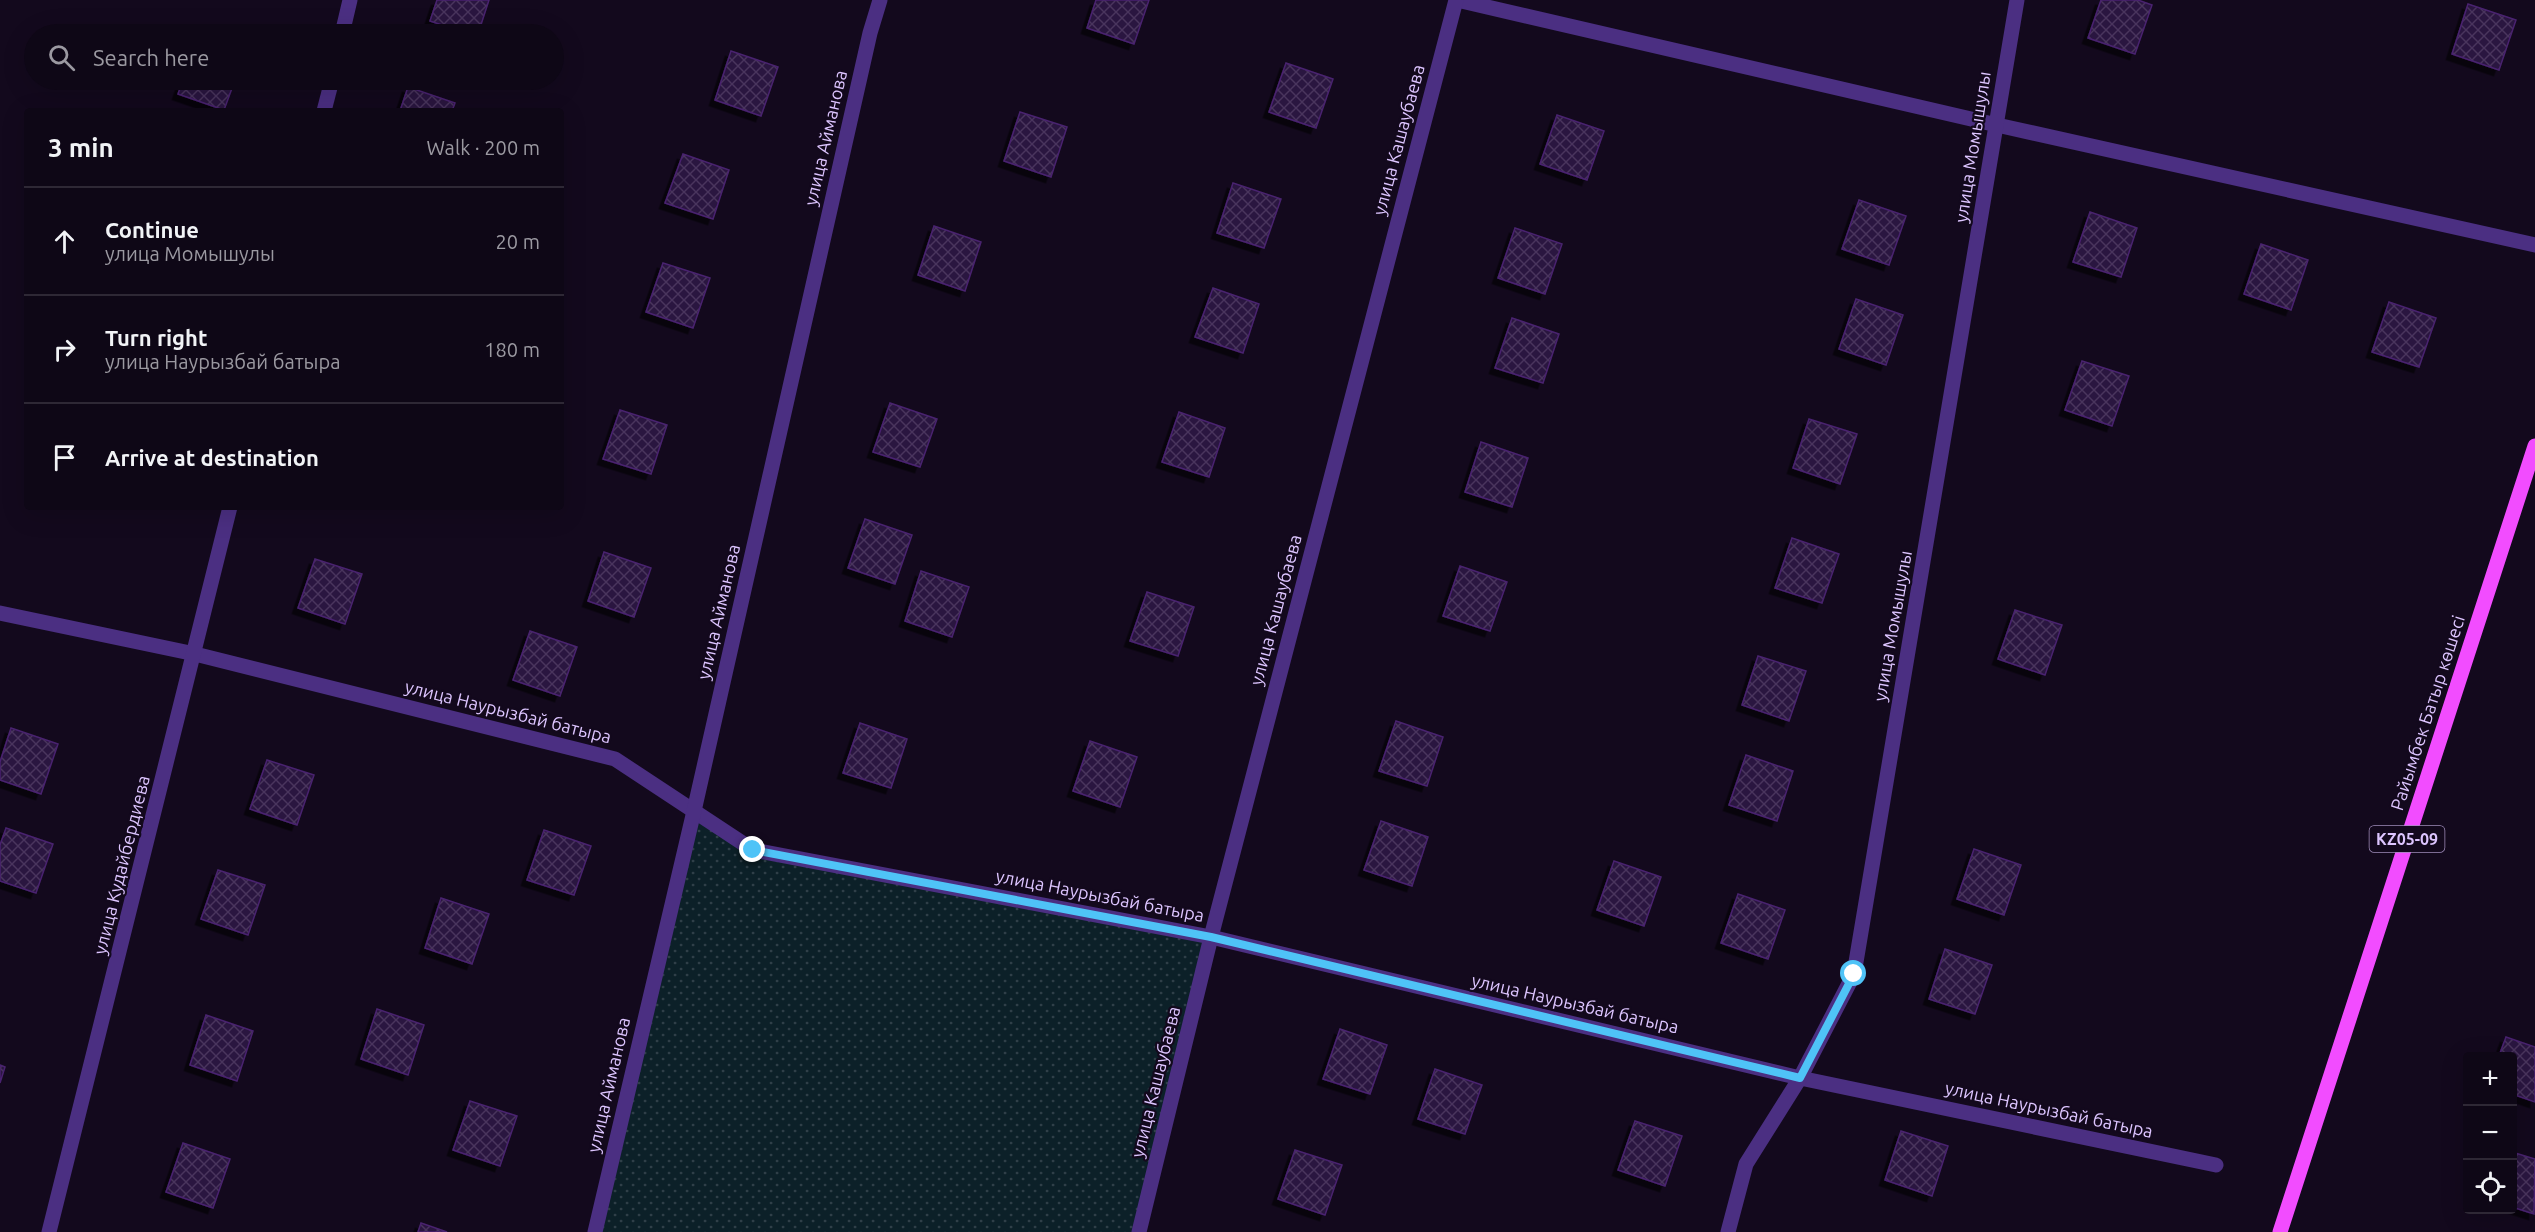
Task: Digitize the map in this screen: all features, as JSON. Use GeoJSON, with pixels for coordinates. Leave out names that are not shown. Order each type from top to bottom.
{"type":"FeatureCollection","features":[{"type":"Feature","properties":{"kind":"main road","name":"Райымбек Батыр көшесі"},"geometry":{"type":"LineString","coordinates":[[2280,1232],[2535,446]]}},
{"type":"Feature","properties":{"kind":"street"},"geometry":{"type":"LineString","coordinates":[[344,24],[350,0]]}},
{"type":"Feature","properties":{"kind":"street","name":"улица Айманова"},"geometry":{"type":"LineString","coordinates":[[595,1232],[694,811],[867,44],[880,0]]}},
{"type":"Feature","properties":{"kind":"street"},"geometry":{"type":"LineString","coordinates":[[1457,0],[1997,125],[2535,245]]}},
{"type":"Feature","properties":{"kind":"street","name":"улица Кашаубаева"},"geometry":{"type":"LineString","coordinates":[[1139,1232],[1211,937],[1457,0]]}},
{"type":"Feature","properties":{"kind":"street","name":"улица Момышулы"},"geometry":{"type":"LineString","coordinates":[[1728,1232],[1746,1164],[1800,1078],[1854,974],[2017,0]]}},
{"type":"Feature","properties":{"kind":"street"},"geometry":{"type":"LineString","coordinates":[[325,108],[329,90]]}},
{"type":"Feature","properties":{"kind":"street","name":"улица Кудайбердиева"},"geometry":{"type":"LineString","coordinates":[[49,1232],[229,510]]}},
{"type":"Feature","properties":{"kind":"street","name":"улица Наурызбай батыра"},"geometry":{"type":"LineString","coordinates":[[0,613],[195,654],[615,759],[753,850],[1211,937],[1800,1078],[2216,1165]]}},
{"type":"Feature","properties":{"kind":"shaded area"},"geometry":{"type":"Polygon","coordinates":[[[694,811],[753,850],[1211,937],[1139,1232],[595,1232],[694,811]]]}},
{"type":"Feature","properties":{"kind":"building"},"geometry":{"type":"Polygon","coordinates":[[[437,0],[489,0],[481,24],[439,24],[430,21],[437,0]]]}},
{"type":"Feature","properties":{"kind":"building"},"geometry":{"type":"Polygon","coordinates":[[[1096,0],[1149,0],[1134,44],[1087,28],[1096,0]]]}},
{"type":"Feature","properties":{"kind":"building"},"geometry":{"type":"Polygon","coordinates":[[[2101,0],[2138,0],[2152,5],[2135,54],[2088,38],[2101,0]]]}},
{"type":"Feature","properties":{"kind":"building"},"geometry":{"type":"Polygon","coordinates":[[[2468,4],[2516,20],[2499,70],[2452,54],[2468,4]]]}},
{"type":"Feature","properties":{"kind":"building"},"geometry":{"type":"Polygon","coordinates":[[[731,51],[778,67],[761,116],[715,100],[731,51]]]}},
{"type":"Feature","properties":{"kind":"building"},"geometry":{"type":"Polygon","coordinates":[[[1286,63],[1333,79],[1316,128],[1269,112],[1286,63]]]}},
{"type":"Feature","properties":{"kind":"building"},"geometry":{"type":"Polygon","coordinates":[[[179,90],[231,90],[225,108],[218,108],[178,94],[179,90]]]}},
{"type":"Feature","properties":{"kind":"building"},"geometry":{"type":"Polygon","coordinates":[[[407,90],[417,90],[455,103],[453,108],[401,108],[407,90]]]}},
{"type":"Feature","properties":{"kind":"building"},"geometry":{"type":"Polygon","coordinates":[[[1020,112],[1067,127],[1051,177],[1004,161],[1020,112]]]}},
{"type":"Feature","properties":{"kind":"building"},"geometry":{"type":"Polygon","coordinates":[[[1557,115],[1604,131],[1587,180],[1540,164],[1557,115]]]}},
{"type":"Feature","properties":{"kind":"building"},"geometry":{"type":"Polygon","coordinates":[[[683,154],[729,170],[713,219],[665,203],[683,154]]]}},
{"type":"Feature","properties":{"kind":"building"},"geometry":{"type":"Polygon","coordinates":[[[1233,183],[1281,199],[1264,248],[1217,233],[1233,183]]]}},
{"type":"Feature","properties":{"kind":"building"},"geometry":{"type":"Polygon","coordinates":[[[1859,200],[1906,216],[1889,265],[1842,249],[1859,200]]]}},
{"type":"Feature","properties":{"kind":"building"},"geometry":{"type":"Polygon","coordinates":[[[2090,212],[2137,228],[2121,277],[2073,262],[2090,212]]]}},
{"type":"Feature","properties":{"kind":"building"},"geometry":{"type":"Polygon","coordinates":[[[934,226],[981,242],[965,291],[918,275],[934,226]]]}},
{"type":"Feature","properties":{"kind":"building"},"geometry":{"type":"Polygon","coordinates":[[[1515,228],[1562,244],[1545,294],[1498,278],[1515,228]]]}},
{"type":"Feature","properties":{"kind":"building"},"geometry":{"type":"Polygon","coordinates":[[[2261,244],[2308,260],[2291,310],[2244,294],[2261,244]]]}},
{"type":"Feature","properties":{"kind":"building"},"geometry":{"type":"Polygon","coordinates":[[[663,263],[710,278],[693,328],[646,312],[663,263]]]}},
{"type":"Feature","properties":{"kind":"building"},"geometry":{"type":"Polygon","coordinates":[[[1213,288],[1259,304],[1243,353],[1195,337],[1213,288]]]}},
{"type":"Feature","properties":{"kind":"building"},"geometry":{"type":"Polygon","coordinates":[[[1856,299],[1903,315],[1886,365],[1839,349],[1856,299]]]}},
{"type":"Feature","properties":{"kind":"building"},"geometry":{"type":"Polygon","coordinates":[[[2389,302],[2436,318],[2419,367],[2372,352],[2389,302]]]}},
{"type":"Feature","properties":{"kind":"building"},"geometry":{"type":"Polygon","coordinates":[[[1512,318],[1559,334],[1543,383],[1495,368],[1512,318]]]}},
{"type":"Feature","properties":{"kind":"building"},"geometry":{"type":"Polygon","coordinates":[[[2082,361],[2129,376],[2112,426],[2065,410],[2082,361]]]}},
{"type":"Feature","properties":{"kind":"building"},"geometry":{"type":"Polygon","coordinates":[[[890,403],[937,419],[920,467],[873,452],[890,403]]]}},
{"type":"Feature","properties":{"kind":"building"},"geometry":{"type":"Polygon","coordinates":[[[620,410],[667,425],[651,474],[603,459],[620,410]]]}},
{"type":"Feature","properties":{"kind":"building"},"geometry":{"type":"Polygon","coordinates":[[[1179,412],[1225,428],[1209,477],[1162,462],[1179,412]]]}},
{"type":"Feature","properties":{"kind":"building"},"geometry":{"type":"Polygon","coordinates":[[[1809,419],[1857,434],[1840,484],[1793,468],[1809,419]]]}},
{"type":"Feature","properties":{"kind":"building"},"geometry":{"type":"Polygon","coordinates":[[[1481,442],[1528,458],[1512,507],[1465,492],[1481,442]]]}},
{"type":"Feature","properties":{"kind":"building"},"geometry":{"type":"Polygon","coordinates":[[[865,519],[912,535],[895,584],[848,568],[865,519]]]}},
{"type":"Feature","properties":{"kind":"building"},"geometry":{"type":"Polygon","coordinates":[[[1792,538],[1839,554],[1822,603],[1775,588],[1792,538]]]}},
{"type":"Feature","properties":{"kind":"building"},"geometry":{"type":"Polygon","coordinates":[[[604,552],[651,568],[634,617],[588,601],[604,552]]]}},
{"type":"Feature","properties":{"kind":"building"},"geometry":{"type":"Polygon","coordinates":[[[315,559],[362,574],[345,624],[298,608],[315,559]]]}},
{"type":"Feature","properties":{"kind":"building"},"geometry":{"type":"Polygon","coordinates":[[[1460,566],[1507,582],[1490,631],[1443,616],[1460,566]]]}},
{"type":"Feature","properties":{"kind":"building"},"geometry":{"type":"Polygon","coordinates":[[[921,571],[969,587],[952,637],[905,621],[921,571]]]}},
{"type":"Feature","properties":{"kind":"building"},"geometry":{"type":"Polygon","coordinates":[[[1147,592],[1194,607],[1178,656],[1130,641],[1147,592]]]}},
{"type":"Feature","properties":{"kind":"building"},"geometry":{"type":"Polygon","coordinates":[[[2015,610],[2062,625],[2045,675],[1998,659],[2015,610]]]}},
{"type":"Feature","properties":{"kind":"building"},"geometry":{"type":"Polygon","coordinates":[[[530,631],[577,647],[560,696],[513,680],[530,631]]]}},
{"type":"Feature","properties":{"kind":"building"},"geometry":{"type":"Polygon","coordinates":[[[1758,656],[1806,671],[1789,721],[1742,705],[1758,656]]]}},
{"type":"Feature","properties":{"kind":"building"},"geometry":{"type":"Polygon","coordinates":[[[1396,721],[1443,737],[1427,786],[1379,771],[1396,721]]]}},
{"type":"Feature","properties":{"kind":"building"},"geometry":{"type":"Polygon","coordinates":[[[860,723],[907,739],[891,788],[843,773],[860,723]]]}},
{"type":"Feature","properties":{"kind":"building"},"geometry":{"type":"Polygon","coordinates":[[[11,728],[58,744],[41,794],[0,780],[0,762],[11,728]]]}},
{"type":"Feature","properties":{"kind":"building"},"geometry":{"type":"Polygon","coordinates":[[[1090,741],[1137,757],[1120,807],[1073,791],[1090,741]]]}},
{"type":"Feature","properties":{"kind":"building"},"geometry":{"type":"Polygon","coordinates":[[[1746,755],[1793,771],[1777,821],[1729,805],[1746,755]]]}},
{"type":"Feature","properties":{"kind":"building"},"geometry":{"type":"Polygon","coordinates":[[[267,760],[314,775],[297,825],[250,809],[267,760]]]}},
{"type":"Feature","properties":{"kind":"building"},"geometry":{"type":"Polygon","coordinates":[[[1381,821],[1428,837],[1412,886],[1364,870],[1381,821]]]}},
{"type":"Feature","properties":{"kind":"building"},"geometry":{"type":"Polygon","coordinates":[[[6,828],[53,844],[36,893],[0,881],[0,845],[6,828]]]}},
{"type":"Feature","properties":{"kind":"building"},"geometry":{"type":"Polygon","coordinates":[[[544,830],[591,846],[574,895],[527,880],[544,830]]]}},
{"type":"Feature","properties":{"kind":"building"},"geometry":{"type":"Polygon","coordinates":[[[1974,849],[2021,865],[2004,915],[1957,899],[1974,849]]]}},
{"type":"Feature","properties":{"kind":"building"},"geometry":{"type":"Polygon","coordinates":[[[1614,861],[1661,877],[1644,926],[1597,910],[1614,861]]]}},
{"type":"Feature","properties":{"kind":"building"},"geometry":{"type":"Polygon","coordinates":[[[218,870],[265,885],[248,935],[201,919],[218,870]]]}},
{"type":"Feature","properties":{"kind":"building"},"geometry":{"type":"Polygon","coordinates":[[[1738,894],[1785,910],[1768,959],[1721,943],[1738,894]]]}},
{"type":"Feature","properties":{"kind":"building"},"geometry":{"type":"Polygon","coordinates":[[[441,898],[489,914],[472,964],[425,948],[441,898]]]}},
{"type":"Feature","properties":{"kind":"building"},"geometry":{"type":"Polygon","coordinates":[[[1945,949],[1992,965],[1975,1014],[1929,999],[1945,949]]]}},
{"type":"Feature","properties":{"kind":"building"},"geometry":{"type":"Polygon","coordinates":[[[377,1009],[424,1025],[408,1075],[361,1059],[377,1009]]]}},
{"type":"Feature","properties":{"kind":"building"},"geometry":{"type":"Polygon","coordinates":[[[206,1015],[253,1031],[237,1081],[190,1065],[206,1015]]]}},
{"type":"Feature","properties":{"kind":"building"},"geometry":{"type":"Polygon","coordinates":[[[1340,1029],[1387,1045],[1370,1094],[1323,1079],[1340,1029]]]}},
{"type":"Feature","properties":{"kind":"building"},"geometry":{"type":"Polygon","coordinates":[[[2506,1037],[2535,1047],[2535,1102],[2517,1096],[2517,1052],[2500,1052],[2506,1037]]]}},
{"type":"Feature","properties":{"kind":"building"},"geometry":{"type":"Polygon","coordinates":[[[0,1065],[5,1067],[0,1083],[0,1065]]]}},
{"type":"Feature","properties":{"kind":"building"},"geometry":{"type":"Polygon","coordinates":[[[1435,1069],[1482,1085],[1465,1134],[1418,1119],[1435,1069]]]}},
{"type":"Feature","properties":{"kind":"building"},"geometry":{"type":"Polygon","coordinates":[[[470,1101],[517,1116],[500,1166],[453,1150],[470,1101]]]}},
{"type":"Feature","properties":{"kind":"building"},"geometry":{"type":"Polygon","coordinates":[[[1635,1121],[1682,1136],[1665,1186],[1618,1170],[1635,1121]]]}},
{"type":"Feature","properties":{"kind":"building"},"geometry":{"type":"Polygon","coordinates":[[[1901,1131],[1948,1146],[1932,1196],[1885,1180],[1901,1131]]]}},
{"type":"Feature","properties":{"kind":"building"},"geometry":{"type":"Polygon","coordinates":[[[183,1143],[230,1159],[213,1208],[166,1192],[183,1143]]]}},
{"type":"Feature","properties":{"kind":"building"},"geometry":{"type":"Polygon","coordinates":[[[1295,1150],[1342,1165],[1325,1215],[1278,1199],[1295,1150]]]}},
{"type":"Feature","properties":{"kind":"building"},"geometry":{"type":"Polygon","coordinates":[[[2517,1154],[2535,1159],[2534,1214],[2517,1209],[2517,1154]]]}},
{"type":"Feature","properties":{"kind":"building"},"geometry":{"type":"Polygon","coordinates":[[[421,1223],[447,1232],[418,1232],[421,1223]]]}},
{"type":"Feature","properties":{"kind":"route"},"geometry":{"type":"LineString","coordinates":[[753,850],[1211,937],[1800,1078],[1854,974]]}}]}
